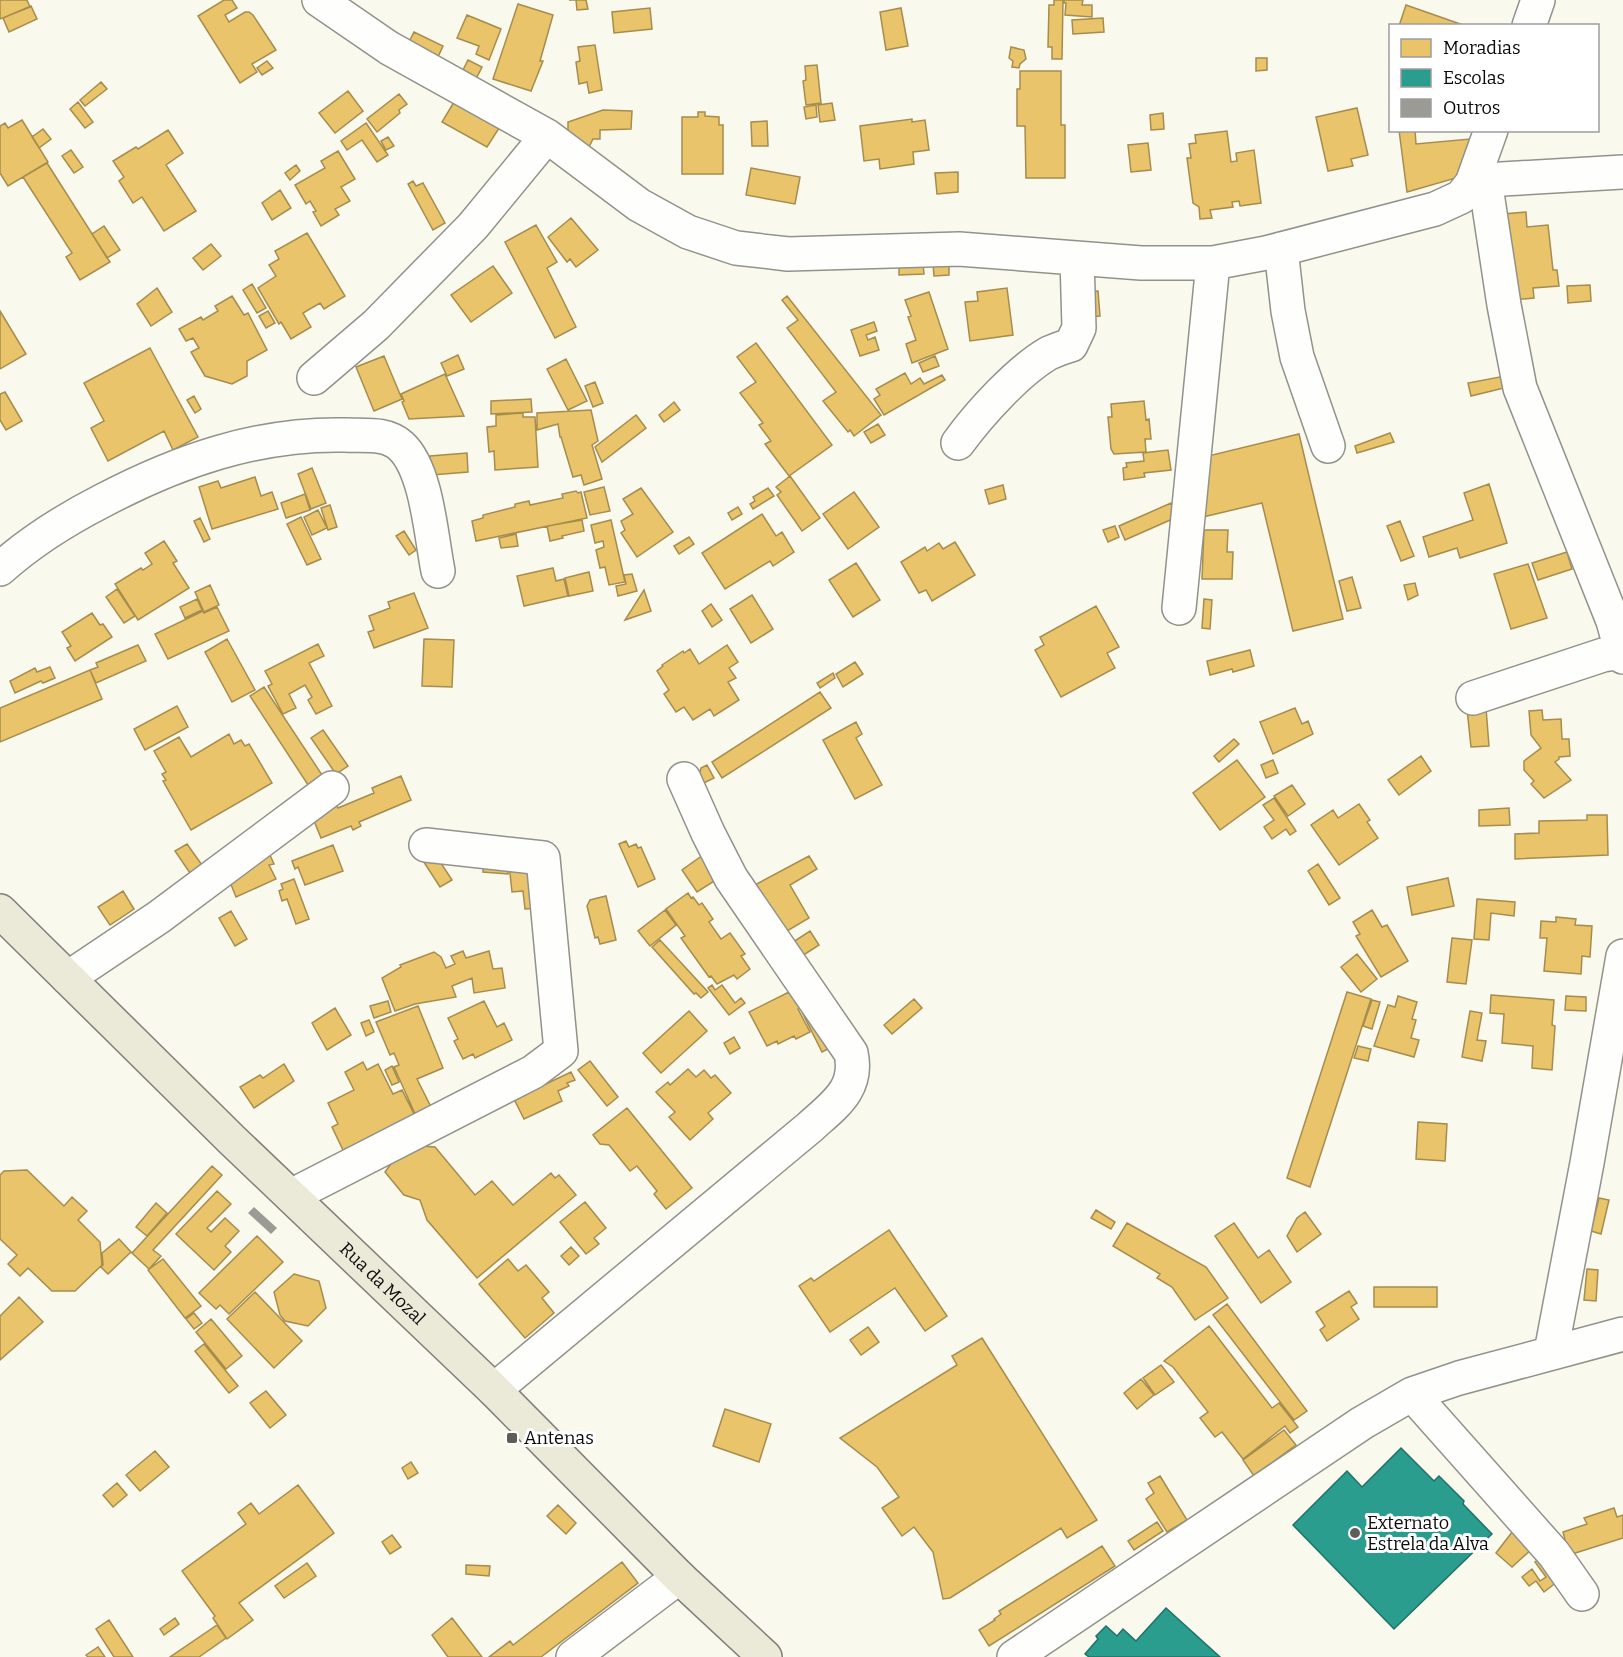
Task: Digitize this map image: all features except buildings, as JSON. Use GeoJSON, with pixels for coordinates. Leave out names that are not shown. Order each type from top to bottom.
{"type":"FeatureCollection","features":[{"type":"Feature","properties":{"kind":"main road","name":"Rua da Mozal"},"geometry":{"type":"LineString","coordinates":[[0,911],[291,1196],[494,1390],[679,1576],[765,1657]]}},
{"type":"Feature","properties":{"kind":"street"},"geometry":{"type":"LineString","coordinates":[[319,0],[389,48],[547,136],[639,205],[688,232],[736,248],[788,254],[959,249],[1141,263],[1213,262],[1281,249],[1435,208],[1461,197],[1478,181],[1623,172]]}},
{"type":"Feature","properties":{"kind":"street"},"geometry":{"type":"LineString","coordinates":[[1530,24],[1538,0]]}},
{"type":"Feature","properties":{"kind":"street"},"geometry":{"type":"LineString","coordinates":[[1473,698],[1603,655],[1623,654],[1613,621],[1520,388],[1478,181],[1490,132]]}},
{"type":"Feature","properties":{"kind":"street"},"geometry":{"type":"LineString","coordinates":[[314,378],[376,325],[473,226],[547,136]]}},
{"type":"Feature","properties":{"kind":"street"},"geometry":{"type":"LineString","coordinates":[[1281,249],[1288,311],[1297,357],[1328,446]]}},
{"type":"Feature","properties":{"kind":"street"},"geometry":{"type":"LineString","coordinates":[[958,443],[972,424],[1022,374],[1049,353],[1071,345],[1079,328],[1077,258]]}},
{"type":"Feature","properties":{"kind":"street"},"geometry":{"type":"LineString","coordinates":[[1179,608],[1213,262]]}},
{"type":"Feature","properties":{"kind":"street"},"geometry":{"type":"LineString","coordinates":[[0,569],[14,556],[59,524],[151,476],[196,458],[281,439],[316,435],[385,436],[399,444],[411,456],[420,476],[438,571]]}},
{"type":"Feature","properties":{"kind":"street"},"geometry":{"type":"LineString","coordinates":[[494,1390],[810,1127],[841,1098],[851,1080],[854,1066],[851,1053],[731,878],[708,834],[684,779]]}},
{"type":"Feature","properties":{"kind":"street"},"geometry":{"type":"LineString","coordinates":[[68,978],[159,917],[332,788]]}},
{"type":"Feature","properties":{"kind":"street"},"geometry":{"type":"LineString","coordinates":[[291,1196],[533,1072],[561,1051],[543,858],[426,845]]}},
{"type":"Feature","properties":{"kind":"street"},"geometry":{"type":"LineString","coordinates":[[1551,1352],[1623,956]]}},
{"type":"Feature","properties":{"kind":"street"},"geometry":{"type":"LineString","coordinates":[[1014,1657],[1362,1423],[1412,1394],[1459,1378],[1623,1334]]}},
{"type":"Feature","properties":{"kind":"street"},"geometry":{"type":"LineString","coordinates":[[1412,1394],[1554,1554],[1582,1594]]}},
{"type":"Feature","properties":{"kind":"street"},"geometry":{"type":"LineString","coordinates":[[573,1657],[679,1576]]}},
{"type":"Feature","properties":{"kind":"place","name":"Antenas"},"geometry":{"type":"Point","coordinates":[512,1438]}},
{"type":"Feature","properties":{"kind":"place","name":"Externato Estrela da Alva"},"geometry":{"type":"Point","coordinates":[1355,1533]}}]}
